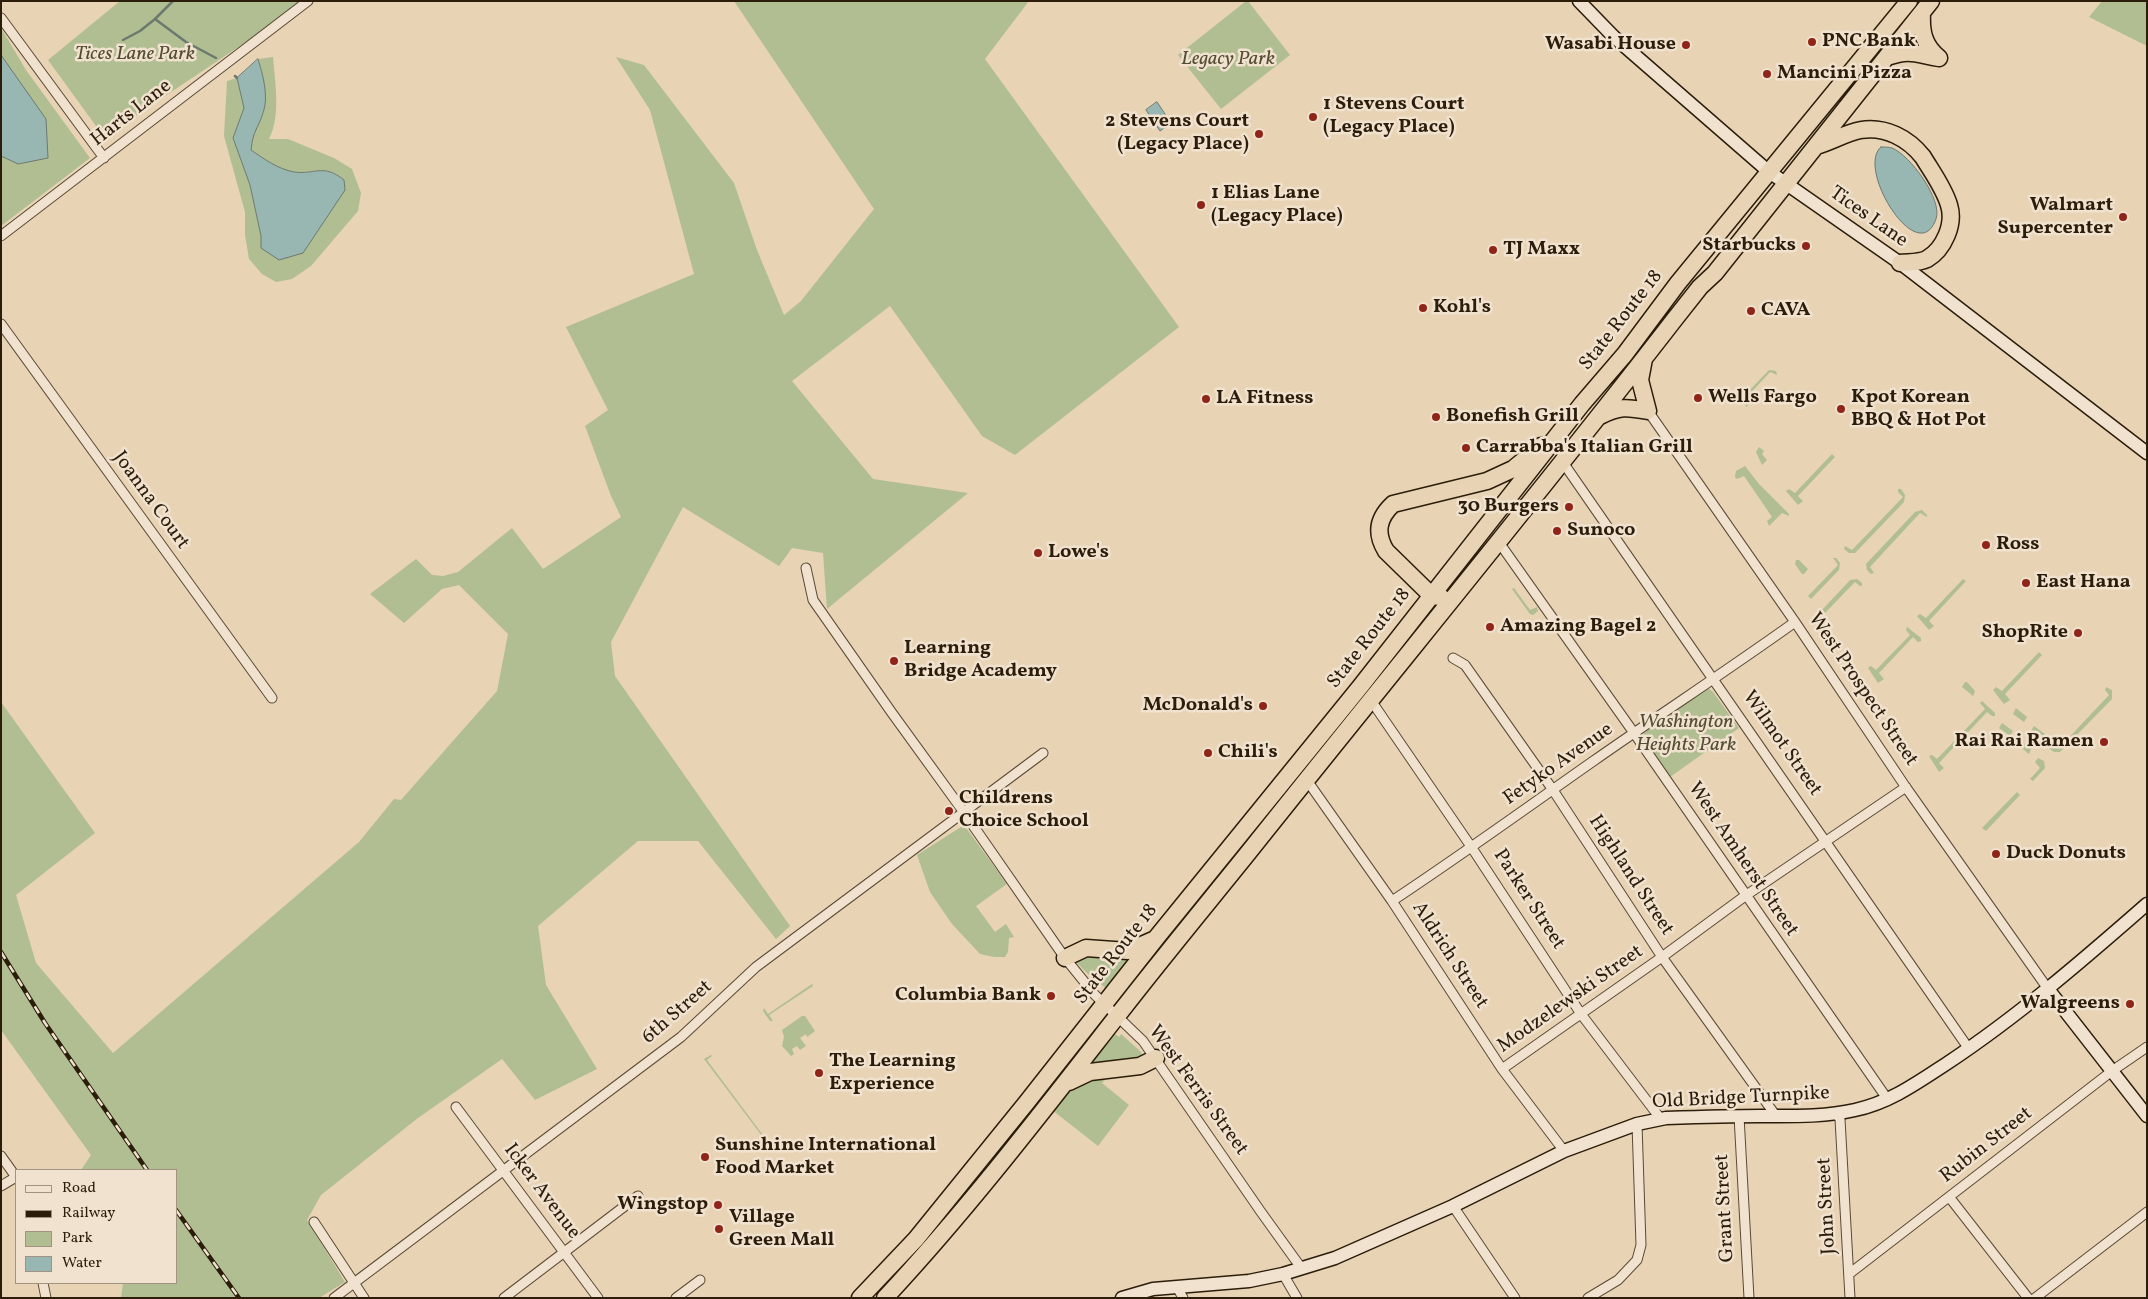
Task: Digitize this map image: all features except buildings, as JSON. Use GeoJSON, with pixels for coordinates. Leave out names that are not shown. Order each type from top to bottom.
{"type":"FeatureCollection","features":[{"type":"Feature","properties":{"kind":"highway","name":"State Route 18"},"geometry":{"type":"LineString","coordinates":[[885,1298],[920,1260],[1067,1082],[1157,937],[1432,596],[1564,427],[1625,354],[1678,283],[1909,1]]}},
{"type":"Feature","properties":{"kind":"highway","name":"State Route 18"},"geometry":{"type":"LineString","coordinates":[[860,1298],[916,1239],[1306,780],[1700,287],[1715,274],[1926,7]]}},
{"type":"Feature","properties":{"kind":"highway"},"geometry":{"type":"LineString","coordinates":[[1886,57],[1904,52],[1914,52],[1939,58],[1926,46],[1923,36],[1926,7]]}},
{"type":"Feature","properties":{"kind":"highway"},"geometry":{"type":"LineString","coordinates":[[1816,146],[1833,142],[1860,130],[1874,130],[1898,136],[1918,150],[1950,205],[1952,222],[1943,242],[1934,254],[1917,262],[1900,262]]}},
{"type":"Feature","properties":{"kind":"highway"},"geometry":{"type":"LineString","coordinates":[[1598,417],[1615,408],[1648,411],[1640,380],[1644,358]]}},
{"type":"Feature","properties":{"kind":"highway"},"geometry":{"type":"LineString","coordinates":[[1451,599],[1432,596],[1386,551],[1382,543],[1380,527],[1383,513],[1393,504],[1487,481],[1513,469],[1564,427]]}},
{"type":"Feature","properties":{"kind":"highway"},"geometry":{"type":"LineString","coordinates":[[1064,958],[1086,948],[1128,951],[1146,944],[1157,937]]}},
{"type":"Feature","properties":{"kind":"highway"},"geometry":{"type":"LineString","coordinates":[[1067,1082],[1090,1072],[1140,1066],[1156,1058]]}},
{"type":"Feature","properties":{"kind":"street","name":"Harts Lane"},"geometry":{"type":"LineString","coordinates":[[1,236],[308,1]]}},
{"type":"Feature","properties":{"kind":"street","name":"Tices Lane"},"geometry":{"type":"LineString","coordinates":[[1579,1],[1614,37],[1768,171],[1900,262],[2147,453]]}},
{"type":"Feature","properties":{"kind":"street"},"geometry":{"type":"LineString","coordinates":[[1,18],[104,158]]}},
{"type":"Feature","properties":{"kind":"street","name":"Joanna Court"},"geometry":{"type":"LineString","coordinates":[[1,324],[272,698]]}},
{"type":"Feature","properties":{"kind":"street","name":"West Prospect Street"},"geometry":{"type":"LineString","coordinates":[[1648,411],[1795,622],[1906,787],[2048,989]]}},
{"type":"Feature","properties":{"kind":"street","name":"Wilmot Street"},"geometry":{"type":"LineString","coordinates":[[1562,461],[1827,841],[1969,1049]]}},
{"type":"Feature","properties":{"kind":"street","name":"West Amherst Street"},"geometry":{"type":"LineString","coordinates":[[1498,541],[1634,733],[1888,1100]]}},
{"type":"Feature","properties":{"kind":"street","name":"West Ferris Street"},"geometry":{"type":"LineString","coordinates":[[806,568],[813,600],[892,713],[964,811],[1064,958],[1111,1010],[1143,1041],[1302,1269]]}},
{"type":"Feature","properties":{"kind":"street","name":"Fetyko Avenue"},"geometry":{"type":"LineString","coordinates":[[1392,901],[1472,848],[1552,790],[1714,680],[1795,622]]}},
{"type":"Feature","properties":{"kind":"street","name":"Highland Street"},"geometry":{"type":"LineString","coordinates":[[1453,658],[1466,665],[1552,790],[1662,957],[1776,1116]]}},
{"type":"Feature","properties":{"kind":"street","name":"Parker Street"},"geometry":{"type":"LineString","coordinates":[[1370,700],[1472,848],[1581,1014],[1660,1118]]}},
{"type":"Feature","properties":{"kind":"street","name":"6th Street"},"geometry":{"type":"LineString","coordinates":[[334,1298],[681,1037],[756,966],[1043,752]]}},
{"type":"Feature","properties":{"kind":"street","name":"Aldrich Street"},"geometry":{"type":"LineString","coordinates":[[1306,780],[1392,901],[1502,1069],[1564,1151]]}},
{"type":"Feature","properties":{"kind":"street","name":"Modzelewski Street"},"geometry":{"type":"LineString","coordinates":[[1502,1069],[1662,957],[1745,896],[1906,787]]}},
{"type":"Feature","properties":{"kind":"street","name":"Old Bridge Turnpike"},"geometry":{"type":"LineString","coordinates":[[1122,1298],[1135,1293],[1180,1292],[1302,1269],[1370,1244],[1453,1206],[1564,1151],[1660,1118],[1836,1113],[1858,1110],[1888,1100],[1902,1094],[1969,1049],[2048,989],[2147,904]]}},
{"type":"Feature","properties":{"kind":"street"},"geometry":{"type":"LineString","coordinates":[[2048,989],[2147,1116]]}},
{"type":"Feature","properties":{"kind":"street","name":"Rubin Street"},"geometry":{"type":"LineString","coordinates":[[1849,1274],[1950,1198],[2112,1071],[2147,1047]]}},
{"type":"Feature","properties":{"kind":"street","name":"Icker Avenue"},"geometry":{"type":"LineString","coordinates":[[456,1107],[598,1298]]}},
{"type":"Feature","properties":{"kind":"street","name":"John Street"},"geometry":{"type":"LineString","coordinates":[[1836,1113],[1840,1119],[1850,1298]]}},
{"type":"Feature","properties":{"kind":"street","name":"Grant Street"},"geometry":{"type":"LineString","coordinates":[[1739,1116],[1749,1298]]}},
{"type":"Feature","properties":{"kind":"street"},"geometry":{"type":"LineString","coordinates":[[1588,1298],[1618,1280],[1637,1260],[1641,1245],[1638,1124]]}},
{"type":"Feature","properties":{"kind":"street"},"geometry":{"type":"LineString","coordinates":[[1,1156],[15,1176]]}},
{"type":"Feature","properties":{"kind":"street"},"geometry":{"type":"LineString","coordinates":[[1,1186],[15,1178]]}},
{"type":"Feature","properties":{"kind":"street"},"geometry":{"type":"LineString","coordinates":[[504,1298],[638,1196]]}},
{"type":"Feature","properties":{"kind":"street"},"geometry":{"type":"LineString","coordinates":[[1950,1198],[2028,1298]]}},
{"type":"Feature","properties":{"kind":"street"},"geometry":{"type":"LineString","coordinates":[[1453,1206],[1515,1298]]}},
{"type":"Feature","properties":{"kind":"street"},"geometry":{"type":"LineString","coordinates":[[2035,1298],[2147,1212]]}},
{"type":"Feature","properties":{"kind":"street"},"geometry":{"type":"LineString","coordinates":[[314,1222],[364,1298]]}},
{"type":"Feature","properties":{"kind":"street"},"geometry":{"type":"LineString","coordinates":[[1283,1274],[1297,1298]]}},
{"type":"Feature","properties":{"kind":"street"},"geometry":{"type":"LineString","coordinates":[[676,1298],[700,1280]]}},
{"type":"Feature","properties":{"kind":"street"},"geometry":{"type":"LineString","coordinates":[[43,1284],[46,1298]]}},
{"type":"Feature","properties":{"kind":"green space","name":"Tices Lane Park"},"geometry":{"type":"Polygon","coordinates":[[[120,1],[307,1],[104,137],[48,60],[120,1]]]}},
{"type":"Feature","properties":{"kind":"green space"},"geometry":{"type":"Polygon","coordinates":[[[734,1],[1029,1],[985,59],[1179,327],[1015,455],[982,436],[890,306],[792,381],[873,479],[968,493],[827,609],[823,553],[792,548],[779,566],[683,507],[611,642],[615,676],[790,926],[776,939],[698,841],[638,841],[538,926],[546,985],[597,1069],[535,1100],[502,1059],[418,1118],[321,1195],[307,1220],[345,1282],[319,1298],[121,1298],[123,1284],[178,1284],[178,1169],[82,1169],[91,1155],[1,1030],[1,702],[95,833],[16,895],[36,963],[113,1053],[359,842],[394,799],[401,800],[497,691],[508,634],[459,585],[442,589],[404,623],[370,594],[416,559],[432,575],[443,576],[458,572],[512,528],[543,569],[621,517],[611,496],[585,426],[608,410],[566,327],[694,274],[650,110],[616,57],[644,65],[734,183],[757,250],[784,315],[801,301],[874,209],[734,1]]]}},
{"type":"Feature","properties":{"kind":"green space","name":"Legacy Park"},"geometry":{"type":"Polygon","coordinates":[[[1248,1],[1290,55],[1221,109],[1178,55],[1248,1]]]}},
{"type":"Feature","properties":{"kind":"green space"},"geometry":{"type":"Polygon","coordinates":[[[2102,1],[2147,1],[2147,46],[2089,17],[2102,1]]]}},
{"type":"Feature","properties":{"kind":"green space"},"geometry":{"type":"Polygon","coordinates":[[[1,28],[26,70],[90,158],[1,226],[1,28]]]}},
{"type":"Feature","properties":{"kind":"green space"},"geometry":{"type":"Polygon","coordinates":[[[273,57],[276,110],[273,130],[269,139],[288,139],[334,158],[352,169],[361,193],[358,211],[311,266],[292,279],[276,282],[262,274],[249,259],[245,235],[245,212],[224,136],[227,81],[237,78],[244,108],[233,138],[250,185],[261,236],[261,248],[345,190],[344,180],[338,175],[326,171],[290,171],[272,164],[251,150],[253,133],[264,112],[262,71],[258,59],[273,57]]]}},
{"type":"Feature","properties":{"kind":"green space"},"geometry":{"type":"Polygon","coordinates":[[[1769,370],[1776,371],[1777,375],[1770,372],[1747,397],[1751,403],[1746,407],[1743,397],[1769,370]]]}},
{"type":"Feature","properties":{"kind":"green space"},"geometry":{"type":"Polygon","coordinates":[[[1759,447],[1764,451],[1762,454],[1767,460],[1762,465],[1756,452],[1759,447]]]}},
{"type":"Feature","properties":{"kind":"green space"},"geometry":{"type":"Polygon","coordinates":[[[1832,454],[1835,457],[1798,496],[1803,501],[1798,505],[1786,491],[1789,489],[1795,493],[1832,454]]]}},
{"type":"Feature","properties":{"kind":"green space"},"geometry":{"type":"Polygon","coordinates":[[[1745,466],[1789,516],[1782,513],[1769,526],[1767,521],[1772,517],[1744,476],[1737,479],[1735,477],[1736,471],[1745,466]]]}},
{"type":"Feature","properties":{"kind":"green space"},"geometry":{"type":"Polygon","coordinates":[[[1898,489],[1901,489],[1905,495],[1904,502],[1855,553],[1849,553],[1844,549],[1845,546],[1852,550],[1903,497],[1898,492],[1898,489]]]}},
{"type":"Feature","properties":{"kind":"green space"},"geometry":{"type":"Polygon","coordinates":[[[1922,510],[1927,517],[1920,513],[1870,567],[1874,573],[1871,574],[1867,570],[1866,564],[1915,512],[1922,510]]]}},
{"type":"Feature","properties":{"kind":"green space"},"geometry":{"type":"Polygon","coordinates":[[[1833,558],[1836,558],[1840,563],[1839,570],[1811,599],[1808,596],[1838,565],[1833,558]]]}},
{"type":"Feature","properties":{"kind":"green space"},"geometry":{"type":"Polygon","coordinates":[[[1796,560],[1799,560],[1808,569],[1804,574],[1795,564],[1796,560]]]}},
{"type":"Feature","properties":{"kind":"green space"},"geometry":{"type":"Polygon","coordinates":[[[1857,579],[1862,583],[1862,586],[1855,582],[1825,613],[1822,610],[1850,580],[1857,579]]]}},
{"type":"Feature","properties":{"kind":"green space"},"geometry":{"type":"Polygon","coordinates":[[[1963,579],[1966,581],[1929,621],[1934,626],[1929,630],[1917,616],[1920,614],[1926,618],[1963,579]]]}},
{"type":"Feature","properties":{"kind":"green space"},"geometry":{"type":"Polygon","coordinates":[[[1514,588],[1530,610],[1537,607],[1538,611],[1533,615],[1530,614],[1512,589],[1514,588]]]}},
{"type":"Feature","properties":{"kind":"green space"},"geometry":{"type":"Polygon","coordinates":[[[1907,627],[1921,638],[1921,641],[1918,642],[1913,637],[1879,673],[1884,679],[1878,683],[1868,668],[1871,666],[1876,670],[1910,635],[1906,630],[1907,627]]]}},
{"type":"Feature","properties":{"kind":"green space"},"geometry":{"type":"Polygon","coordinates":[[[2039,652],[2042,655],[2005,694],[2010,700],[2004,704],[1993,690],[1996,687],[2002,691],[2039,652]]]}},
{"type":"Feature","properties":{"kind":"green space"},"geometry":{"type":"Polygon","coordinates":[[[1965,682],[1975,691],[1973,696],[1962,687],[1965,682]]]}},
{"type":"Feature","properties":{"kind":"green space"},"geometry":{"type":"Polygon","coordinates":[[[2106,687],[2112,690],[2112,699],[2060,752],[2054,752],[2050,749],[2054,742],[2060,747],[2109,695],[2105,690],[2106,687]]]}},
{"type":"Feature","properties":{"kind":"green space","name":"Washington Heights Park"},"geometry":{"type":"Polygon","coordinates":[[[1708,688],[1713,692],[1739,728],[1670,777],[1643,739],[1644,733],[1708,688]]]}},
{"type":"Feature","properties":{"kind":"green space"},"geometry":{"type":"Polygon","coordinates":[[[1982,701],[1995,713],[1995,716],[1987,712],[1939,763],[1944,768],[1939,772],[1929,756],[1932,755],[1937,759],[1985,709],[1980,703],[1982,701]]]}},
{"type":"Feature","properties":{"kind":"green space"},"geometry":{"type":"Polygon","coordinates":[[[2016,708],[2027,717],[2024,722],[2013,714],[2016,708]]]}},
{"type":"Feature","properties":{"kind":"green space"},"geometry":{"type":"Polygon","coordinates":[[[2002,723],[2013,731],[2010,736],[1999,728],[2002,723]]]}},
{"type":"Feature","properties":{"kind":"green space"},"geometry":{"type":"Polygon","coordinates":[[[2034,726],[2045,734],[2042,739],[2031,731],[2034,726]]]}},
{"type":"Feature","properties":{"kind":"green space"},"geometry":{"type":"Polygon","coordinates":[[[2020,740],[2031,749],[2029,754],[2018,745],[2020,740]]]}},
{"type":"Feature","properties":{"kind":"green space"},"geometry":{"type":"Polygon","coordinates":[[[2038,758],[2044,761],[2045,768],[2033,781],[2030,779],[2040,768],[2035,762],[2038,758]]]}},
{"type":"Feature","properties":{"kind":"green space"},"geometry":{"type":"Polygon","coordinates":[[[2017,792],[2020,795],[1986,831],[1982,828],[2017,792]]]}},
{"type":"Feature","properties":{"kind":"green space"},"geometry":{"type":"Polygon","coordinates":[[[964,825],[1007,884],[976,906],[995,932],[1006,924],[1014,937],[1009,938],[1008,952],[1005,957],[980,954],[952,924],[930,892],[917,855],[964,825]]]}},
{"type":"Feature","properties":{"kind":"green space"},"geometry":{"type":"Polygon","coordinates":[[[1080,955],[1130,956],[1106,988],[1094,980],[1076,962],[1075,960],[1080,955]]]}},
{"type":"Feature","properties":{"kind":"green space"},"geometry":{"type":"Polygon","coordinates":[[[812,984],[813,986],[769,1015],[773,1021],[770,1021],[763,1011],[764,1008],[768,1014],[812,984]]]}},
{"type":"Feature","properties":{"kind":"green space"},"geometry":{"type":"Polygon","coordinates":[[[802,1016],[805,1016],[815,1031],[807,1037],[806,1034],[800,1038],[806,1046],[800,1050],[797,1046],[792,1049],[794,1054],[791,1056],[782,1046],[784,1037],[782,1030],[802,1016]]]}},
{"type":"Feature","properties":{"kind":"green space"},"geometry":{"type":"Polygon","coordinates":[[[1114,1033],[1119,1037],[1121,1034],[1140,1051],[1142,1054],[1139,1059],[1091,1065],[1092,1060],[1114,1033]]]}},
{"type":"Feature","properties":{"kind":"green space"},"geometry":{"type":"Polygon","coordinates":[[[711,1055],[707,1060],[774,1150],[781,1146],[774,1152],[704,1059],[711,1055]]]}},
{"type":"Feature","properties":{"kind":"green space"},"geometry":{"type":"Polygon","coordinates":[[[1108,1077],[1102,1083],[1129,1105],[1098,1146],[1052,1110],[1070,1089],[1079,1082],[1108,1077]]]}},
{"type":"Feature","properties":{"kind":"water"},"geometry":{"type":"Polygon","coordinates":[[[1,55],[46,119],[48,158],[18,164],[1,156],[1,55]]]}},
{"type":"Feature","properties":{"kind":"water"},"geometry":{"type":"Polygon","coordinates":[[[258,59],[263,79],[265,107],[253,138],[251,150],[288,171],[301,173],[324,171],[337,175],[344,180],[345,190],[303,253],[279,260],[261,248],[261,236],[250,185],[233,138],[244,108],[237,78],[258,59]]]}},
{"type":"Feature","properties":{"kind":"water"},"geometry":{"type":"Polygon","coordinates":[[[1157,102],[1171,123],[1160,131],[1146,110],[1157,102]]]}},
{"type":"Feature","properties":{"kind":"water"},"geometry":{"type":"Polygon","coordinates":[[[1881,147],[1892,148],[1907,159],[1930,190],[1937,211],[1936,219],[1927,231],[1916,232],[1904,224],[1892,210],[1882,192],[1876,174],[1875,158],[1881,147]]]}},
{"type":"Feature","properties":{"kind":"waterway"},"geometry":{"type":"LineString","coordinates":[[173,1],[155,19],[186,42],[216,58]]}},
{"type":"Feature","properties":{"kind":"waterway"},"geometry":{"type":"LineString","coordinates":[[123,40],[140,31],[155,19]]}},
{"type":"Feature","properties":{"kind":"railway"},"geometry":{"type":"LineString","coordinates":[[1,952],[45,1023],[146,1169]]}},
{"type":"Feature","properties":{"kind":"railway"},"geometry":{"type":"LineString","coordinates":[[178,1213],[239,1298]]}},
{"type":"Feature","properties":{"kind":"place","name":"PNC Bank"},"geometry":{"type":"Point","coordinates":[1812,42]}},
{"type":"Feature","properties":{"kind":"place","name":"Wasabi House"},"geometry":{"type":"Point","coordinates":[1686,45]}},
{"type":"Feature","properties":{"kind":"place","name":"Mancini Pizza"},"geometry":{"type":"Point","coordinates":[1767,74]}},
{"type":"Feature","properties":{"kind":"place","name":"1 Stevens Court (Legacy Place)"},"geometry":{"type":"Point","coordinates":[1313,117]}},
{"type":"Feature","properties":{"kind":"place","name":"2 Stevens Court (Legacy Place)"},"geometry":{"type":"Point","coordinates":[1259,134]}},
{"type":"Feature","properties":{"kind":"place","name":"1 Elias Lane (Legacy Place)"},"geometry":{"type":"Point","coordinates":[1201,205]}},
{"type":"Feature","properties":{"kind":"place","name":"Walmart Supercenter"},"geometry":{"type":"Point","coordinates":[2123,217]}},
{"type":"Feature","properties":{"kind":"place","name":"Starbucks"},"geometry":{"type":"Point","coordinates":[1806,246]}},
{"type":"Feature","properties":{"kind":"place","name":"TJ Maxx"},"geometry":{"type":"Point","coordinates":[1493,250]}},
{"type":"Feature","properties":{"kind":"place","name":"Kohl's"},"geometry":{"type":"Point","coordinates":[1423,308]}},
{"type":"Feature","properties":{"kind":"place","name":"CAVA"},"geometry":{"type":"Point","coordinates":[1751,311]}},
{"type":"Feature","properties":{"kind":"place","name":"Wells Fargo"},"geometry":{"type":"Point","coordinates":[1698,398]}},
{"type":"Feature","properties":{"kind":"place","name":"LA Fitness"},"geometry":{"type":"Point","coordinates":[1206,399]}},
{"type":"Feature","properties":{"kind":"place","name":"Kpot Korean BBQ & Hot Pot"},"geometry":{"type":"Point","coordinates":[1841,409]}},
{"type":"Feature","properties":{"kind":"place","name":"Bonefish Grill"},"geometry":{"type":"Point","coordinates":[1436,417]}},
{"type":"Feature","properties":{"kind":"place","name":"Carrabba's Italian Grill"},"geometry":{"type":"Point","coordinates":[1466,448]}},
{"type":"Feature","properties":{"kind":"place","name":"30 Burgers"},"geometry":{"type":"Point","coordinates":[1569,507]}},
{"type":"Feature","properties":{"kind":"place","name":"Sunoco"},"geometry":{"type":"Point","coordinates":[1557,531]}},
{"type":"Feature","properties":{"kind":"place","name":"Ross"},"geometry":{"type":"Point","coordinates":[1986,545]}},
{"type":"Feature","properties":{"kind":"place","name":"Lowe's"},"geometry":{"type":"Point","coordinates":[1038,553]}},
{"type":"Feature","properties":{"kind":"place","name":"East Hana"},"geometry":{"type":"Point","coordinates":[2026,583]}},
{"type":"Feature","properties":{"kind":"place","name":"Amazing Bagel 2"},"geometry":{"type":"Point","coordinates":[1490,627]}},
{"type":"Feature","properties":{"kind":"place","name":"ShopRite"},"geometry":{"type":"Point","coordinates":[2078,633]}},
{"type":"Feature","properties":{"kind":"place","name":"Learning Bridge Academy"},"geometry":{"type":"Point","coordinates":[894,661]}},
{"type":"Feature","properties":{"kind":"place","name":"McDonald's"},"geometry":{"type":"Point","coordinates":[1263,706]}},
{"type":"Feature","properties":{"kind":"place","name":"Rai Rai Ramen"},"geometry":{"type":"Point","coordinates":[2104,742]}},
{"type":"Feature","properties":{"kind":"place","name":"Chili's"},"geometry":{"type":"Point","coordinates":[1208,753]}},
{"type":"Feature","properties":{"kind":"place","name":"Childrens Choice School"},"geometry":{"type":"Point","coordinates":[949,811]}},
{"type":"Feature","properties":{"kind":"place","name":"Duck Donuts"},"geometry":{"type":"Point","coordinates":[1996,854]}},
{"type":"Feature","properties":{"kind":"place","name":"Columbia Bank"},"geometry":{"type":"Point","coordinates":[1051,996]}},
{"type":"Feature","properties":{"kind":"place","name":"Walgreens"},"geometry":{"type":"Point","coordinates":[2130,1004]}},
{"type":"Feature","properties":{"kind":"place","name":"The Learning Experience"},"geometry":{"type":"Point","coordinates":[819,1073]}},
{"type":"Feature","properties":{"kind":"place","name":"Sunshine International Food Market"},"geometry":{"type":"Point","coordinates":[705,1157]}},
{"type":"Feature","properties":{"kind":"place","name":"Wingstop"},"geometry":{"type":"Point","coordinates":[718,1205]}},
{"type":"Feature","properties":{"kind":"place","name":"Village Green Mall"},"geometry":{"type":"Point","coordinates":[719,1229]}}]}
